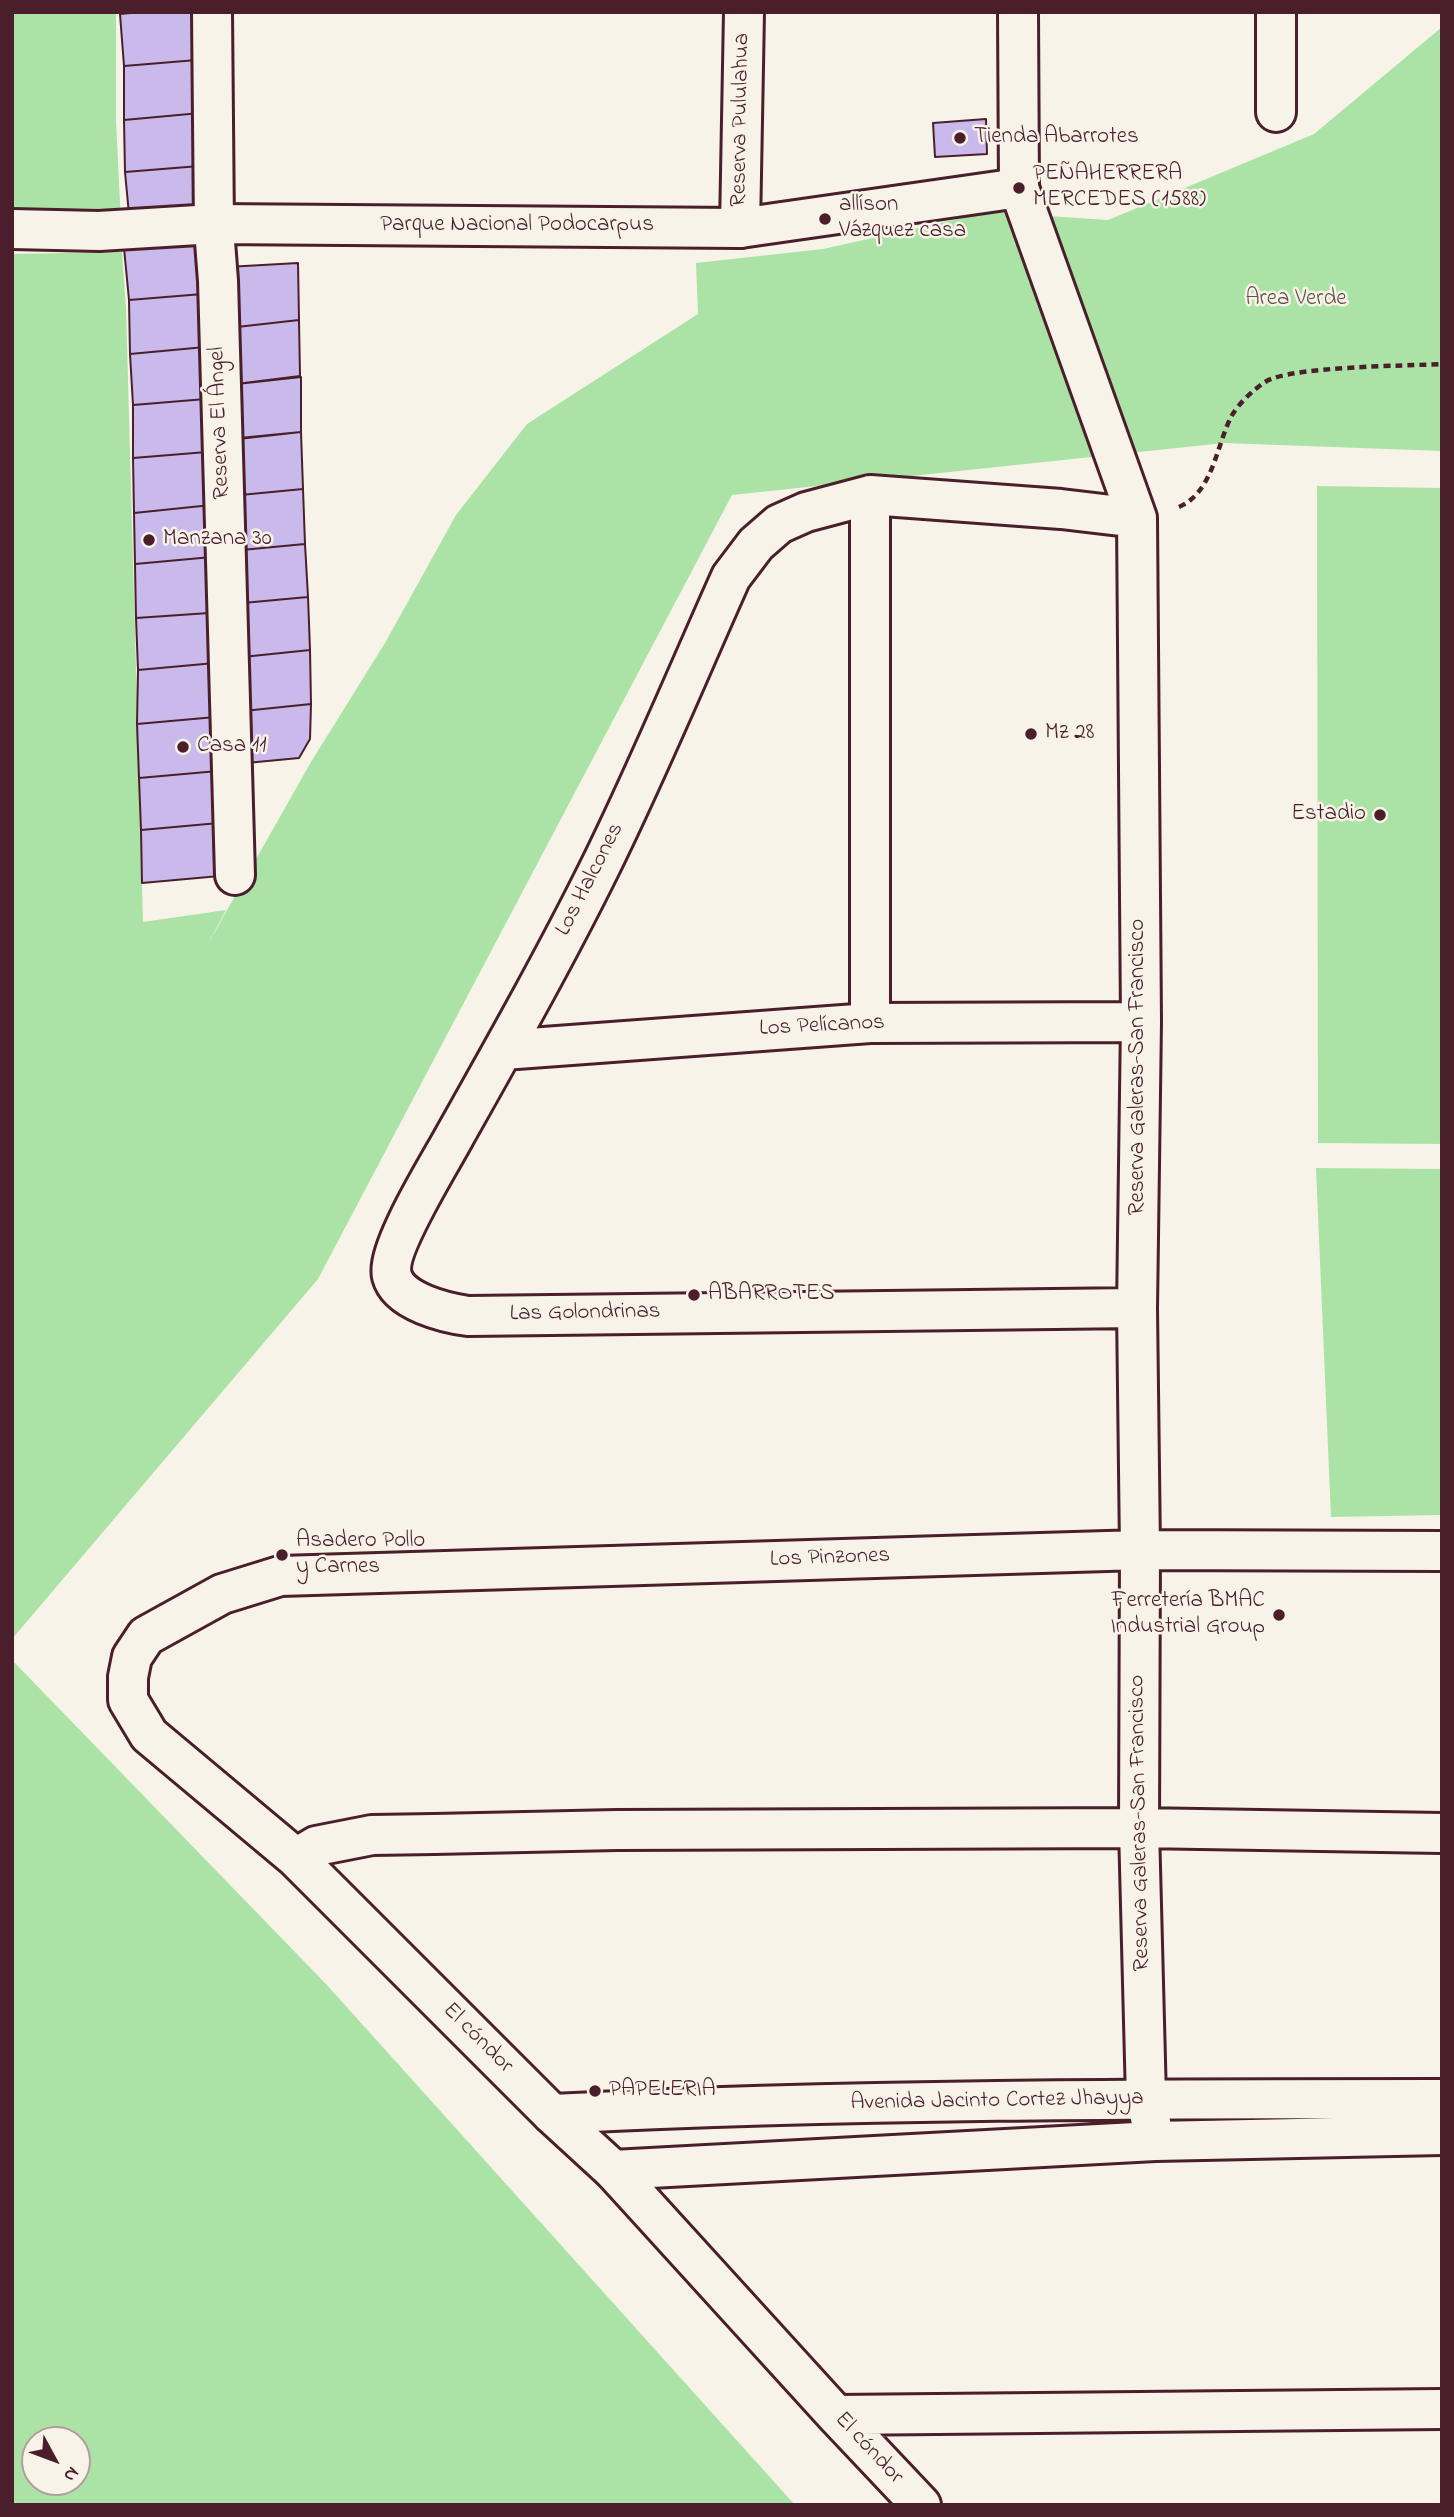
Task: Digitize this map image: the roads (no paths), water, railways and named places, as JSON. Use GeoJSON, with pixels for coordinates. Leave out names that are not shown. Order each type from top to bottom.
{"type":"FeatureCollection","features":[{"type":"Feature","properties":{"kind":"street","name":"Reserva El Ángel"},"geometry":{"type":"LineString","coordinates":[[212,12],[214,224],[236,876]]}},
{"type":"Feature","properties":{"kind":"street","name":"Reserva Pululahua"},"geometry":{"type":"LineString","coordinates":[[740,228],[744,12]]}},
{"type":"Feature","properties":{"kind":"street","name":"Reserva Galeras-San Francisco"},"geometry":{"type":"LineString","coordinates":[[1018,12],[1018,188],[1137,518],[1141,1023],[1137,1308],[1139,1828],[1146,2099],[1155,2141]]}},
{"type":"Feature","properties":{"kind":"street"},"geometry":{"type":"LineString","coordinates":[[1276,12],[1276,113]]}},
{"type":"Feature","properties":{"kind":"street","name":"Parque Nacional Podocarpus"},"geometry":{"type":"LineString","coordinates":[[12,229],[99,231],[214,224],[740,228],[1018,188]]}},
{"type":"Feature","properties":{"kind":"street"},"geometry":{"type":"LineString","coordinates":[[870,495],[870,1023]]}},
{"type":"Feature","properties":{"kind":"street","name":"Los Halcones"},"geometry":{"type":"LineString","coordinates":[[391,1266],[406,1224],[503,1050],[600,867],[731,577],[757,544],[779,524],[806,512],[870,495],[1061,509],[1137,518]]}},
{"type":"Feature","properties":{"kind":"street","name":"Los Pelícanos"},"geometry":{"type":"LineString","coordinates":[[503,1050],[870,1023],[1141,1023]]}},
{"type":"Feature","properties":{"kind":"street","name":"Las Golondrinas"},"geometry":{"type":"LineString","coordinates":[[391,1266],[392,1276],[398,1287],[408,1296],[431,1308],[468,1316],[1137,1308]]}},
{"type":"Feature","properties":{"kind":"street","name":"Los Pinzones"},"geometry":{"type":"LineString","coordinates":[[222,1594],[280,1576],[1140,1550],[1442,1550]]}},
{"type":"Feature","properties":{"kind":"street","name":"El cóndor"},"geometry":{"type":"LineString","coordinates":[[222,1594],[146,1636],[132,1657],[128,1677],[128,1700],[149,1735],[296,1858],[552,2114],[612,2169],[921,2505]]}},
{"type":"Feature","properties":{"kind":"street"},"geometry":{"type":"LineString","coordinates":[[296,1858],[316,1846],[372,1835],[617,1830],[1139,1828],[1442,1833]]}},
{"type":"Feature","properties":{"kind":"street","name":"Avenida Jacinto Cortez Jhayya"},"geometry":{"type":"LineString","coordinates":[[552,2114],[668,2108],[1146,2099],[1442,2099]]}},
{"type":"Feature","properties":{"kind":"street","name":"Avenida Jacinto Cortez Jhayya"},"geometry":{"type":"LineString","coordinates":[[612,2169],[1155,2141],[1442,2135]]}},
{"type":"Feature","properties":{"kind":"street"},"geometry":{"type":"LineString","coordinates":[[836,2415],[1442,2409]]}},
{"type":"Feature","properties":{"kind":"place","name":"Tienda Abarrotes"},"geometry":{"type":"Point","coordinates":[960,138]}},
{"type":"Feature","properties":{"kind":"place","name":"PEÑAHERRERA MERCEDES (1588)"},"geometry":{"type":"Point","coordinates":[1019,188]}},
{"type":"Feature","properties":{"kind":"place","name":"allíson Vázquez casa"},"geometry":{"type":"Point","coordinates":[825,219]}},
{"type":"Feature","properties":{"kind":"place","name":"Manzana 30"},"geometry":{"type":"Point","coordinates":[149,540]}},
{"type":"Feature","properties":{"kind":"place","name":"Mz 28"},"geometry":{"type":"Point","coordinates":[1031,734]}},
{"type":"Feature","properties":{"kind":"place","name":"Casa 11"},"geometry":{"type":"Point","coordinates":[183,747]}},
{"type":"Feature","properties":{"kind":"place","name":"Estadio"},"geometry":{"type":"Point","coordinates":[1380,815]}},
{"type":"Feature","properties":{"kind":"place","name":"ABARROTES"},"geometry":{"type":"Point","coordinates":[694,1295]}},
{"type":"Feature","properties":{"kind":"place","name":"Asadero Pollo y Carnes"},"geometry":{"type":"Point","coordinates":[282,1555]}},
{"type":"Feature","properties":{"kind":"place","name":"Ferretería BMAC Industrial Group"},"geometry":{"type":"Point","coordinates":[1279,1615]}},
{"type":"Feature","properties":{"kind":"place","name":"PAPELERIA"},"geometry":{"type":"Point","coordinates":[595,2091]}},
{"type":"Feature","properties":{"kind":"park label","name":"Area Verde"},"geometry":{"type":"Point","coordinates":[1296,300]}}]}
